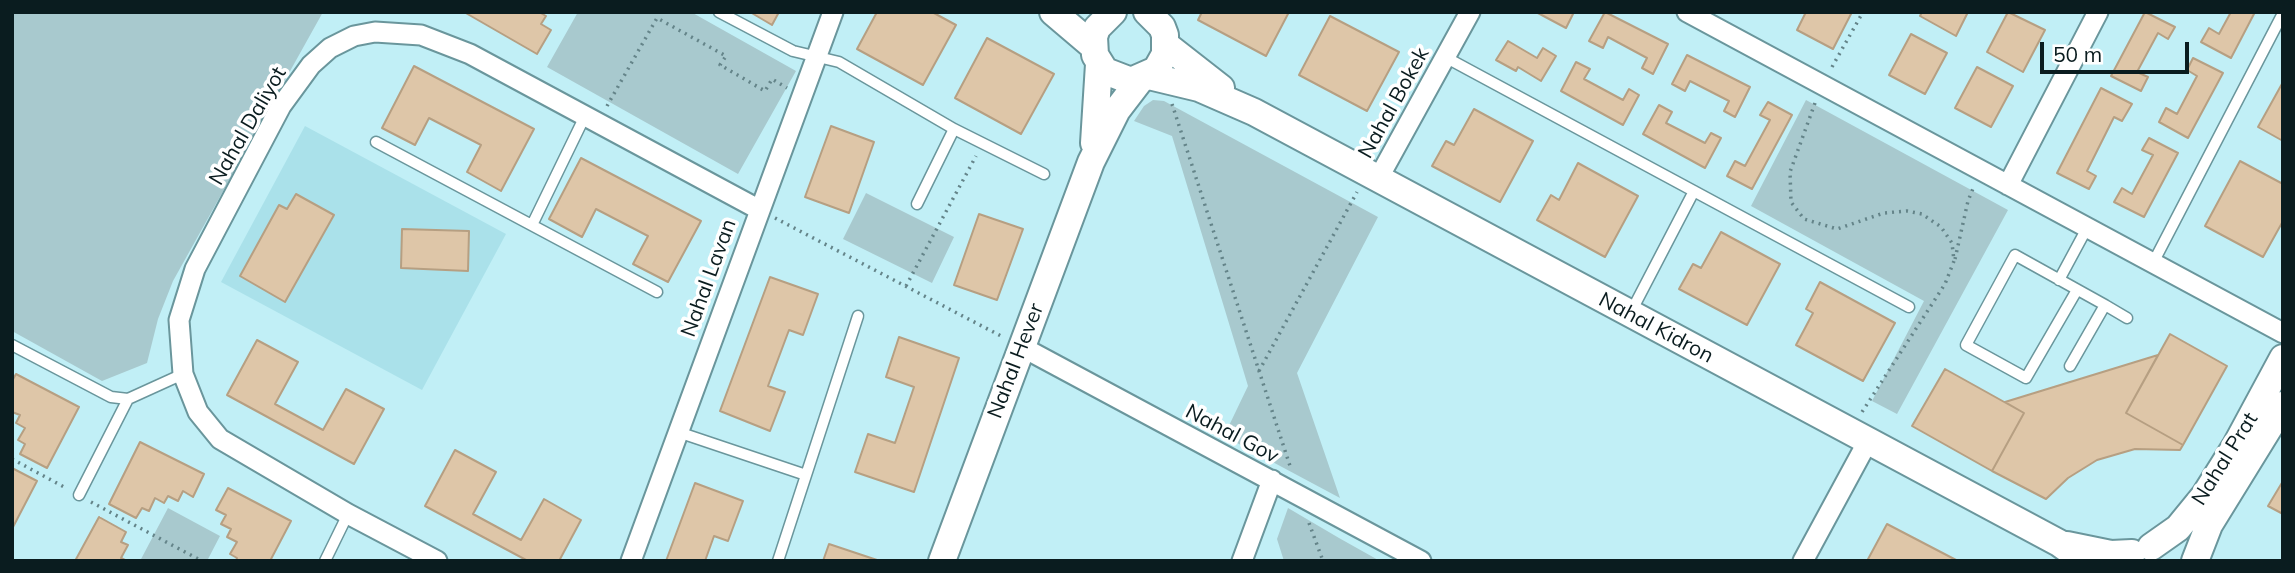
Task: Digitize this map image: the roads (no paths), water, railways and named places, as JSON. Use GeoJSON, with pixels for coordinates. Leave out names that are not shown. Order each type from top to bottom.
{"type":"FeatureCollection","features":[{"type":"Feature","properties":{"kind":"street","name":"Nahal Lavan"},"geometry":{"type":"LineString","coordinates":[[631,561],[758,209],[833,12]]}},
{"type":"Feature","properties":{"kind":"street"},"geometry":{"type":"LineString","coordinates":[[1053,12],[1096,55]]}},
{"type":"Feature","properties":{"kind":"street","name":"Nahal Bokek"},"geometry":{"type":"LineString","coordinates":[[1373,176],[1470,12]]}},
{"type":"Feature","properties":{"kind":"street"},"geometry":{"type":"LineString","coordinates":[[1686,12],[2283,333]]}},
{"type":"Feature","properties":{"kind":"street"},"geometry":{"type":"LineString","coordinates":[[1096,55],[1097,28],[1107,13]]}},
{"type":"Feature","properties":{"kind":"street"},"geometry":{"type":"LineString","coordinates":[[2008,185],[2095,13]]}},
{"type":"Feature","properties":{"kind":"street","name":"Nahal Kidron"},"geometry":{"type":"LineString","coordinates":[[1160,24],[1254,112]]}},
{"type":"Feature","properties":{"kind":"street","name":"Nahal Hever"},"geometry":{"type":"LineString","coordinates":[[942,561],[1091,162],[1117,110],[1144,78],[1162,62],[1160,24]]}},
{"type":"Feature","properties":{"kind":"street","name":"Nahal Daliyot"},"geometry":{"type":"LineString","coordinates":[[437,561],[348,514],[220,439],[198,412],[183,374],[179,320],[195,269],[281,106],[311,65],[330,48],[354,36],[375,32],[421,35],[470,54],[758,209]]}},
{"type":"Feature","properties":{"kind":"street","name":"Nahal Kidron"},"geometry":{"type":"LineString","coordinates":[[1096,55],[1105,71],[1121,80],[1144,78],[1178,81],[1254,112],[2059,543],[2084,561]]}},
{"type":"Feature","properties":{"kind":"street","name":"Nahal Hever"},"geometry":{"type":"LineString","coordinates":[[1091,162],[1097,122],[1096,55]]}},
{"type":"Feature","properties":{"kind":"street","name":"Nahal Gov"},"geometry":{"type":"LineString","coordinates":[[1022,346],[1422,561]]}},
{"type":"Feature","properties":{"kind":"street","name":"Nahal Prat"},"geometry":{"type":"LineString","coordinates":[[2135,554],[2178,528],[2205,495],[2235,447],[2283,358]]}},
{"type":"Feature","properties":{"kind":"street","name":"Nahal Prat"},"geometry":{"type":"LineString","coordinates":[[2195,561],[2209,525],[2283,405]]}},
{"type":"Feature","properties":{"kind":"street"},"geometry":{"type":"LineString","coordinates":[[1803,561],[1858,436]]}},
{"type":"Feature","properties":{"kind":"street"},"geometry":{"type":"LineString","coordinates":[[1242,561],[1272,480]]}},
{"type":"Feature","properties":{"kind":"street","name":"Nahal Kidron"},"geometry":{"type":"LineString","coordinates":[[2059,543],[2099,552],[2135,554],[2169,551],[2185,561]]}},
{"type":"Feature","properties":{"kind":"lane"},"geometry":{"type":"LineString","coordinates":[[719,12],[793,51],[839,62],[954,129],[1044,174]]}},
{"type":"Feature","properties":{"kind":"lane"},"geometry":{"type":"LineString","coordinates":[[2153,264],[2281,17]]}},
{"type":"Feature","properties":{"kind":"lane"},"geometry":{"type":"LineString","coordinates":[[1445,57],[1909,307]]}},
{"type":"Feature","properties":{"kind":"lane"},"geometry":{"type":"LineString","coordinates":[[532,225],[591,120]]}},
{"type":"Feature","properties":{"kind":"lane"},"geometry":{"type":"LineString","coordinates":[[917,204],[954,129]]}},
{"type":"Feature","properties":{"kind":"lane"},"geometry":{"type":"LineString","coordinates":[[376,142],[657,292]]}},
{"type":"Feature","properties":{"kind":"lane"},"geometry":{"type":"LineString","coordinates":[[1630,314],[1693,191]]}},
{"type":"Feature","properties":{"kind":"lane"},"geometry":{"type":"LineString","coordinates":[[2059,280],[2087,228]]}},
{"type":"Feature","properties":{"kind":"lane"},"geometry":{"type":"LineString","coordinates":[[2077,290],[2026,378],[1966,345],[2015,256],[2127,317]]}},
{"type":"Feature","properties":{"kind":"lane"},"geometry":{"type":"LineString","coordinates":[[2070,366],[2105,305]]}},
{"type":"Feature","properties":{"kind":"lane"},"geometry":{"type":"LineString","coordinates":[[778,561],[858,316]]}},
{"type":"Feature","properties":{"kind":"lane"},"geometry":{"type":"LineString","coordinates":[[12,345],[111,397],[128,400],[183,374]]}},
{"type":"Feature","properties":{"kind":"lane"},"geometry":{"type":"LineString","coordinates":[[79,495],[128,400]]}},
{"type":"Feature","properties":{"kind":"lane"},"geometry":{"type":"LineString","coordinates":[[677,432],[806,475]]}},
{"type":"Feature","properties":{"kind":"lane"},"geometry":{"type":"LineString","coordinates":[[325,561],[348,514]]}}]}
